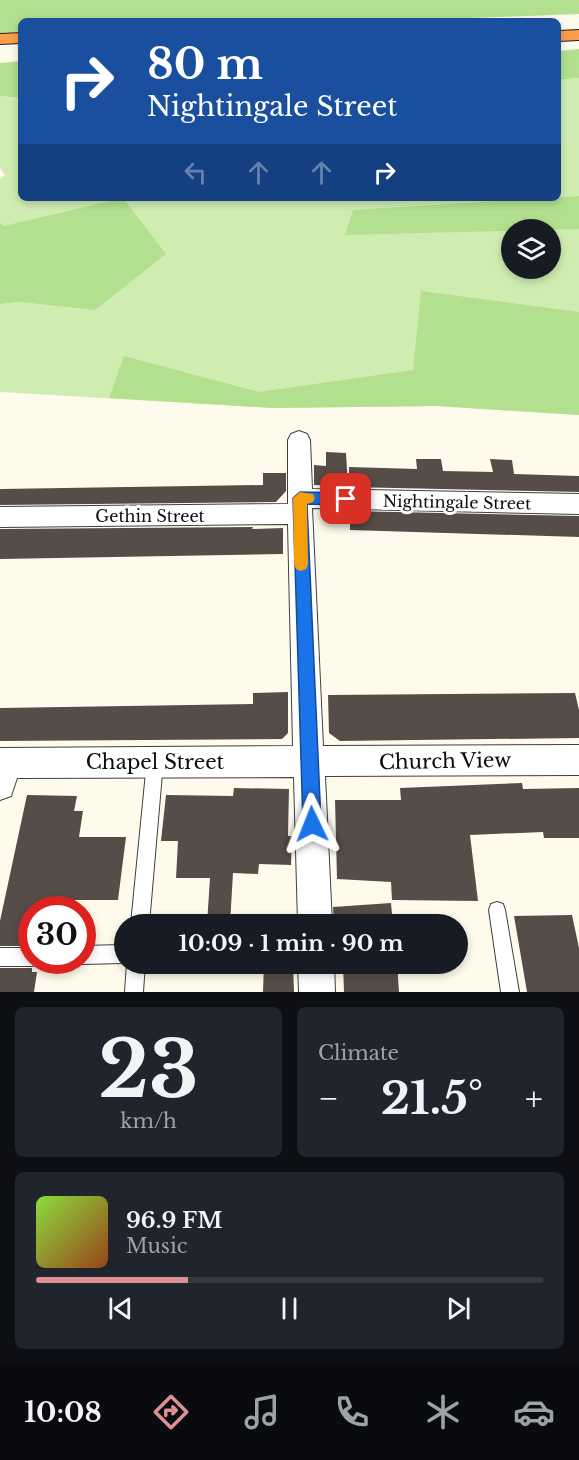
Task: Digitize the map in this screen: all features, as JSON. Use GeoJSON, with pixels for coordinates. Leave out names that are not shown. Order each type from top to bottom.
{"type":"FeatureCollection","features":[{"type":"Feature","properties":{"kind":"highway"},"geometry":{"type":"LineString","coordinates":[[561,24],[579,23]]}},
{"type":"Feature","properties":{"kind":"highway"},"geometry":{"type":"LineString","coordinates":[[561,36],[579,35]]}},
{"type":"Feature","properties":{"kind":"highway"},"geometry":{"type":"LineString","coordinates":[[0,39],[18,38]]}},
{"type":"Feature","properties":{"kind":"highway"},"geometry":{"type":"LineString","coordinates":[[0,52],[18,51]]}},
{"type":"Feature","properties":{"kind":"street"},"geometry":{"type":"LineString","coordinates":[[299,440],[299,506],[315,914]]}},
{"type":"Feature","properties":{"kind":"street","name":"Nightingale Street"},"geometry":{"type":"LineString","coordinates":[[299,506],[579,504]]}},
{"type":"Feature","properties":{"kind":"street","name":"Gethin Street"},"geometry":{"type":"LineString","coordinates":[[0,517],[299,506]]}},
{"type":"Feature","properties":{"kind":"street","name":"Church View"},"geometry":{"type":"LineString","coordinates":[[310,762],[579,760]]}},
{"type":"Feature","properties":{"kind":"street","name":"Chapel Street"},"geometry":{"type":"LineString","coordinates":[[2,770],[155,761],[310,762]]}},
{"type":"Feature","properties":{"kind":"street"},"geometry":{"type":"LineString","coordinates":[[316,974],[317,992]]}},
{"type":"Feature","properties":{"kind":"lane"},"geometry":{"type":"LineString","coordinates":[[141,914],[155,761]]}},
{"type":"Feature","properties":{"kind":"lane"},"geometry":{"type":"LineString","coordinates":[[497,910],[510,992]]}},
{"type":"Feature","properties":{"kind":"lane"},"geometry":{"type":"LineString","coordinates":[[96,955],[114,954]]}},
{"type":"Feature","properties":{"kind":"lane"},"geometry":{"type":"LineString","coordinates":[[0,957],[18,957]]}},
{"type":"Feature","properties":{"kind":"lane"},"geometry":{"type":"LineString","coordinates":[[134,992],[135,974]]}},
{"type":"Feature","properties":{"kind":"green space"},"geometry":{"type":"Polygon","coordinates":[[[0,0],[579,0],[579,14],[472,18],[18,18],[18,32],[0,33],[0,0]]]}},
{"type":"Feature","properties":{"kind":"green space"},"geometry":{"type":"Polygon","coordinates":[[[579,49],[579,78],[561,80],[561,51],[579,49]]]}},
{"type":"Feature","properties":{"kind":"green space"},"geometry":{"type":"Polygon","coordinates":[[[18,61],[18,98],[0,96],[0,63],[18,61]]]}},
{"type":"Feature","properties":{"kind":"green space"},"geometry":{"type":"Polygon","coordinates":[[[579,78],[579,415],[437,406],[273,408],[0,392],[0,304],[21,302],[4,226],[0,222],[0,179],[5,175],[0,168],[0,96],[18,98],[18,201],[561,201],[561,80],[579,78]]]}},
{"type":"Feature","properties":{"kind":"green space"},"geometry":{"type":"Polygon","coordinates":[[[579,196],[579,229],[561,229],[561,219],[501,219],[501,231],[345,235],[353,210],[498,201],[561,201],[561,197],[579,196]]]}},
{"type":"Feature","properties":{"kind":"green space"},"geometry":{"type":"Polygon","coordinates":[[[110,201],[125,201],[166,254],[95,310],[21,302],[0,304],[0,222],[4,226],[110,201]]]}},
{"type":"Feature","properties":{"kind":"green space"},"geometry":{"type":"Polygon","coordinates":[[[421,291],[579,312],[579,415],[437,406],[273,408],[109,398],[124,356],[259,392],[413,370],[421,291]]]}},
{"type":"Feature","properties":{"kind":"building"},"geometry":{"type":"Polygon","coordinates":[[[326,452],[346,453],[348,486],[314,485],[314,465],[326,466],[326,452]]]}},
{"type":"Feature","properties":{"kind":"building"},"geometry":{"type":"Polygon","coordinates":[[[416,459],[441,459],[443,471],[493,472],[490,459],[512,460],[514,474],[579,476],[579,492],[349,487],[349,467],[417,469],[416,459]]]}},
{"type":"Feature","properties":{"kind":"building"},"geometry":{"type":"Polygon","coordinates":[[[263,473],[286,473],[286,491],[276,502],[0,505],[0,489],[263,485],[263,473]]]}},
{"type":"Feature","properties":{"kind":"building"},"geometry":{"type":"Polygon","coordinates":[[[350,511],[579,516],[579,537],[350,530],[350,511]]]}},
{"type":"Feature","properties":{"kind":"building"},"geometry":{"type":"Polygon","coordinates":[[[253,527],[252,529],[283,528],[283,554],[0,559],[0,529],[253,527]]]}},
{"type":"Feature","properties":{"kind":"building"},"geometry":{"type":"Polygon","coordinates":[[[288,692],[288,733],[282,739],[0,741],[0,708],[253,704],[253,693],[288,692]]]}},
{"type":"Feature","properties":{"kind":"building"},"geometry":{"type":"Polygon","coordinates":[[[575,693],[579,710],[579,738],[340,741],[329,733],[328,695],[575,693]]]}},
{"type":"Feature","properties":{"kind":"building"},"geometry":{"type":"Polygon","coordinates":[[[522,783],[523,789],[579,788],[579,838],[544,838],[543,832],[470,835],[478,901],[392,900],[391,882],[337,879],[335,800],[401,800],[400,788],[522,783]]]}},
{"type":"Feature","properties":{"kind":"building"},"geometry":{"type":"Polygon","coordinates":[[[234,788],[289,789],[288,836],[292,836],[291,865],[259,864],[258,874],[233,873],[231,914],[208,914],[210,878],[176,878],[178,841],[161,841],[166,795],[233,796],[234,788]]]}},
{"type":"Feature","properties":{"kind":"building"},"geometry":{"type":"Polygon","coordinates":[[[27,795],[77,796],[74,811],[83,811],[79,837],[126,837],[118,900],[96,900],[96,896],[18,896],[18,946],[0,946],[0,921],[27,795]]]}},
{"type":"Feature","properties":{"kind":"building"},"geometry":{"type":"Polygon","coordinates":[[[391,903],[392,914],[333,914],[333,907],[391,903]]]}},
{"type":"Feature","properties":{"kind":"building"},"geometry":{"type":"Polygon","coordinates":[[[572,915],[579,948],[579,992],[527,992],[514,916],[572,915]]]}},
{"type":"Feature","properties":{"kind":"building"},"geometry":{"type":"Polygon","coordinates":[[[0,968],[18,968],[18,974],[37,974],[34,992],[0,992],[0,968]]]}},
{"type":"Feature","properties":{"kind":"building"},"geometry":{"type":"Polygon","coordinates":[[[264,974],[293,974],[294,992],[263,992],[264,974]]]}},
{"type":"Feature","properties":{"kind":"building"},"geometry":{"type":"Polygon","coordinates":[[[343,974],[398,974],[399,992],[344,992],[343,974]]]}},
{"type":"Feature","properties":{"kind":"slow traffic"},"geometry":{"type":"LineString","coordinates":[[301,564],[300,498],[308,498]]}},
{"type":"Feature","properties":{"kind":"route"},"geometry":{"type":"LineString","coordinates":[[312,824],[300,498],[346,499]]}}]}
